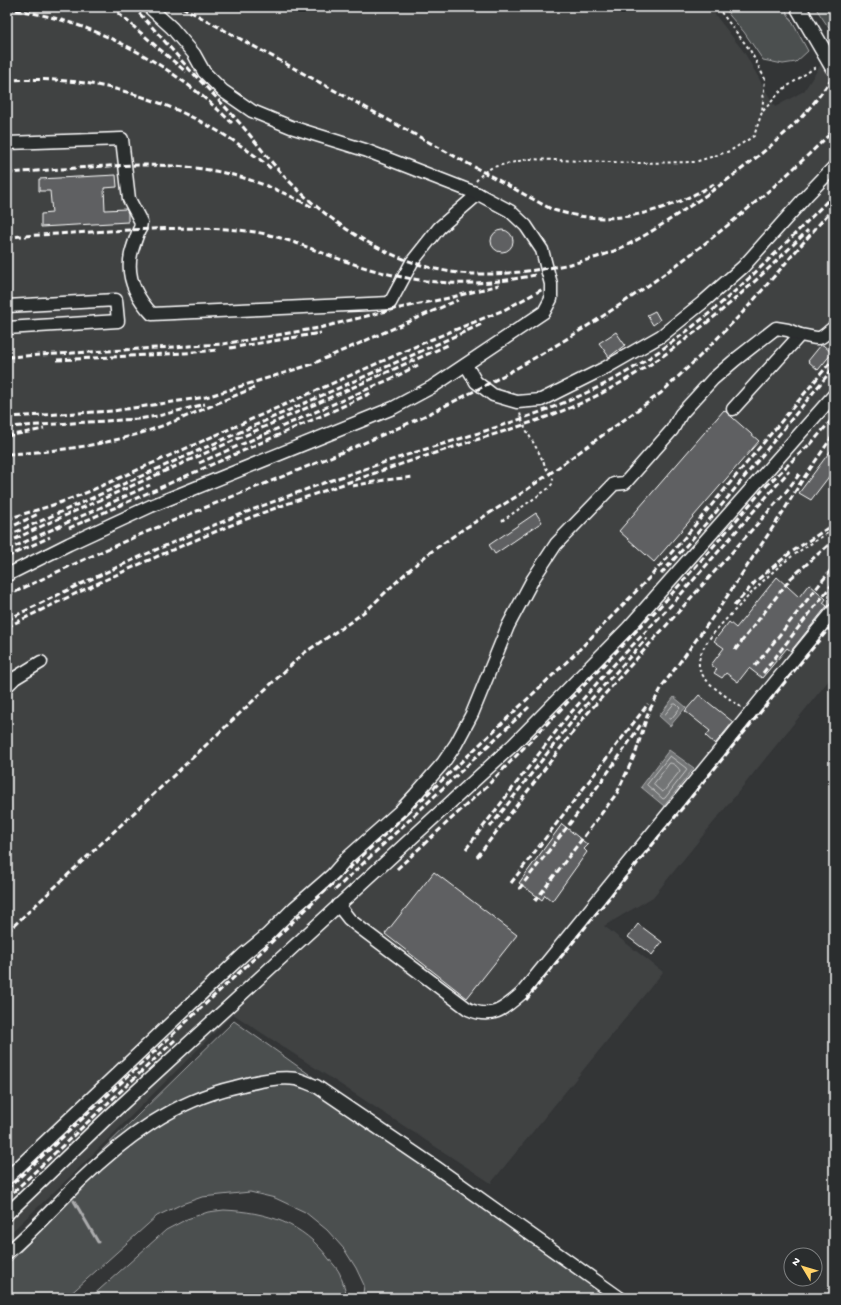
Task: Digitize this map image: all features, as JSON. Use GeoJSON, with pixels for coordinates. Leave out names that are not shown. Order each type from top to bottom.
{"type":"FeatureCollection","features":[{"type":"Feature","properties":{"kind":"main road"},"geometry":{"type":"LineString","coordinates":[[798,7],[834,69]]}},
{"type":"Feature","properties":{"kind":"lane"},"geometry":{"type":"LineString","coordinates":[[7,575],[151,506],[393,408],[432,387],[544,312],[551,299],[551,284],[542,250],[526,226],[510,211],[473,192],[365,150],[291,126],[252,111],[223,92],[204,72],[194,54],[172,28],[149,7]]}},
{"type":"Feature","properties":{"kind":"lane"},"geometry":{"type":"LineString","coordinates":[[7,143],[122,139],[129,199],[141,222],[131,254],[130,270],[135,290],[143,304],[152,314],[390,303],[412,262],[439,228],[473,192]]}},
{"type":"Feature","properties":{"kind":"lane"},"geometry":{"type":"LineString","coordinates":[[466,365],[476,382],[492,395],[517,402],[541,400],[605,368],[661,336],[702,303],[743,267],[834,167]]}},
{"type":"Feature","properties":{"kind":"lane"},"geometry":{"type":"LineString","coordinates":[[7,306],[116,300],[118,321],[7,328]]}},
{"type":"Feature","properties":{"kind":"lane"},"geometry":{"type":"LineString","coordinates":[[7,1178],[234,964],[268,935],[294,908],[332,875],[346,858],[416,796],[443,763],[456,744],[472,714],[508,626],[533,579],[556,544],[614,484],[625,483],[672,430],[681,414],[713,379],[776,328],[817,339],[822,338],[834,327]]}},
{"type":"Feature","properties":{"kind":"lane"},"geometry":{"type":"LineString","coordinates":[[733,409],[800,335]]}},
{"type":"Feature","properties":{"kind":"lane"},"geometry":{"type":"LineString","coordinates":[[7,1214],[106,1119],[513,745],[628,628],[834,395]]}},
{"type":"Feature","properties":{"kind":"lane"},"geometry":{"type":"LineString","coordinates":[[338,905],[355,924],[468,1009],[479,1014],[497,1012],[510,1004],[522,992],[834,610]]}},
{"type":"Feature","properties":{"kind":"lane"},"geometry":{"type":"LineString","coordinates":[[7,686],[15,678],[40,662]]}},
{"type":"Feature","properties":{"kind":"lane"},"geometry":{"type":"LineString","coordinates":[[7,1253],[106,1157],[131,1136],[174,1110],[216,1091],[254,1082],[295,1079],[316,1086],[437,1168],[620,1298]]}},
{"type":"Feature","properties":{"kind":"path"},"geometry":{"type":"LineString","coordinates":[[473,192],[484,172],[493,168],[528,159],[638,163],[695,162],[730,151],[754,136],[762,112],[765,78],[750,50],[717,7]]}},
{"type":"Feature","properties":{"kind":"path"},"geometry":{"type":"LineString","coordinates":[[762,112],[782,90],[818,66]]}},
{"type":"Feature","properties":{"kind":"path"},"geometry":{"type":"LineString","coordinates":[[502,521],[549,488],[553,479],[523,426],[517,402]]}},
{"type":"Feature","properties":{"kind":"path"},"geometry":{"type":"LineString","coordinates":[[749,714],[703,676],[700,669],[700,660],[705,646],[726,618],[765,579],[790,558],[834,529]]}},
{"type":"Feature","properties":{"kind":"shaded area"},"geometry":{"type":"Polygon","coordinates":[[[7,7],[712,7],[716,16],[744,52],[775,107],[804,91],[834,44],[834,674],[653,897],[604,926],[663,972],[491,1183],[233,1014],[71,1176],[7,1236],[7,7]]]}},
{"type":"Feature","properties":{"kind":"shaded area"},"geometry":{"type":"Polygon","coordinates":[[[725,7],[784,7],[808,51],[796,62],[783,64],[763,60],[725,7]]]}},
{"type":"Feature","properties":{"kind":"shaded area"},"geometry":{"type":"Polygon","coordinates":[[[815,7],[834,7],[834,27],[829,28],[815,7]]]}},
{"type":"Feature","properties":{"kind":"shaded area"},"geometry":{"type":"Polygon","coordinates":[[[234,1021],[320,1082],[227,1085],[113,1146],[89,1163],[234,1021]]]}},
{"type":"Feature","properties":{"kind":"shaded area"},"geometry":{"type":"Polygon","coordinates":[[[289,1083],[305,1087],[319,1094],[612,1298],[364,1298],[364,1285],[356,1268],[344,1249],[327,1230],[305,1212],[275,1198],[250,1192],[202,1197],[182,1204],[157,1216],[66,1298],[7,1298],[7,1265],[120,1151],[176,1115],[212,1099],[289,1083]]]}},
{"type":"Feature","properties":{"kind":"shaded area"},"geometry":{"type":"Polygon","coordinates":[[[224,1210],[255,1213],[269,1217],[296,1228],[308,1236],[338,1270],[348,1298],[90,1298],[166,1230],[187,1219],[208,1212],[224,1210]]]}},
{"type":"Feature","properties":{"kind":"water"},"geometry":{"type":"Polygon","coordinates":[[[674,697],[686,707],[670,726],[659,716],[674,697]]]}},
{"type":"Feature","properties":{"kind":"water"},"geometry":{"type":"Polygon","coordinates":[[[669,750],[694,768],[664,806],[641,787],[669,750]]]}},
{"type":"Feature","properties":{"kind":"building"},"geometry":{"type":"Polygon","coordinates":[[[116,175],[117,187],[104,188],[105,210],[126,209],[128,213],[128,222],[41,227],[41,214],[52,213],[50,191],[39,191],[39,179],[116,175]]]}},
{"type":"Feature","properties":{"kind":"building"},"geometry":{"type":"Polygon","coordinates":[[[502,230],[510,233],[513,241],[510,249],[502,252],[494,249],[491,241],[494,233],[502,230]]]}},
{"type":"Feature","properties":{"kind":"building"},"geometry":{"type":"Polygon","coordinates":[[[655,311],[660,320],[653,325],[647,315],[655,311]]]}},
{"type":"Feature","properties":{"kind":"building"},"geometry":{"type":"Polygon","coordinates":[[[616,332],[625,345],[609,357],[599,343],[616,332]]]}},
{"type":"Feature","properties":{"kind":"building"},"geometry":{"type":"Polygon","coordinates":[[[821,345],[832,353],[818,370],[808,361],[821,345]]]}},
{"type":"Feature","properties":{"kind":"building"},"geometry":{"type":"Polygon","coordinates":[[[724,410],[759,441],[654,562],[619,531],[724,410]]]}},
{"type":"Feature","properties":{"kind":"building"},"geometry":{"type":"Polygon","coordinates":[[[834,446],[834,470],[811,500],[799,493],[834,446]]]}},
{"type":"Feature","properties":{"kind":"building"},"geometry":{"type":"Polygon","coordinates":[[[536,513],[542,522],[495,554],[489,545],[536,513]]]}},
{"type":"Feature","properties":{"kind":"building"},"geometry":{"type":"Polygon","coordinates":[[[777,577],[799,597],[809,584],[826,599],[823,603],[827,606],[791,651],[787,648],[762,678],[749,668],[738,682],[726,673],[722,678],[714,673],[717,669],[711,665],[724,648],[714,641],[729,622],[736,628],[777,577]]]}},
{"type":"Feature","properties":{"kind":"building"},"geometry":{"type":"Polygon","coordinates":[[[699,695],[733,722],[715,744],[706,736],[710,731],[685,711],[699,695]]]}},
{"type":"Feature","properties":{"kind":"building"},"geometry":{"type":"Polygon","coordinates":[[[562,824],[588,845],[584,849],[587,852],[552,901],[545,895],[542,900],[519,883],[562,824]]]}},
{"type":"Feature","properties":{"kind":"building"},"geometry":{"type":"Polygon","coordinates":[[[434,872],[517,935],[467,998],[385,934],[434,872]]]}},
{"type":"Feature","properties":{"kind":"building"},"geometry":{"type":"Polygon","coordinates":[[[638,924],[662,942],[652,955],[628,937],[638,924]]]}},
{"type":"Feature","properties":{"kind":"waterway"},"geometry":{"type":"LineString","coordinates":[[74,1201],[98,1242]]}},
{"type":"Feature","properties":{"kind":"railway"},"geometry":{"type":"LineString","coordinates":[[111,7],[186,72]]}},
{"type":"Feature","properties":{"kind":"railway"},"geometry":{"type":"LineString","coordinates":[[133,7],[237,120],[281,173],[325,213],[345,228],[388,252],[411,262],[435,269],[459,273],[505,273],[556,267],[603,255],[630,244],[701,199],[769,147],[804,114],[834,74]]}},
{"type":"Feature","properties":{"kind":"railway"},"geometry":{"type":"LineString","coordinates":[[182,7],[551,209],[573,215],[594,218],[636,215],[677,203],[716,183]]}},
{"type":"Feature","properties":{"kind":"railway"},"geometry":{"type":"LineString","coordinates":[[7,9],[39,14],[70,23],[129,47],[157,63],[183,81],[232,123]]}},
{"type":"Feature","properties":{"kind":"railway"},"geometry":{"type":"LineString","coordinates":[[7,80],[60,80],[104,86],[130,93],[181,112],[206,124],[252,153],[273,170]]}},
{"type":"Feature","properties":{"kind":"railway"},"geometry":{"type":"LineString","coordinates":[[7,596],[141,534],[334,455],[422,417],[534,359],[588,326],[691,254],[788,174],[834,130]]}},
{"type":"Feature","properties":{"kind":"railway"},"geometry":{"type":"LineString","coordinates":[[7,173],[87,167],[141,165],[194,168],[220,172],[257,182],[280,191],[314,208]]}},
{"type":"Feature","properties":{"kind":"railway"},"geometry":{"type":"LineString","coordinates":[[7,620],[129,562],[253,509],[351,474],[534,414],[597,388],[648,358],[705,316],[759,269],[834,194]]}},
{"type":"Feature","properties":{"kind":"railway"},"geometry":{"type":"LineString","coordinates":[[7,932],[304,653],[368,609],[428,554],[462,530],[519,495],[661,393],[746,309],[834,207]]}},
{"type":"Feature","properties":{"kind":"railway"},"geometry":{"type":"LineString","coordinates":[[7,237],[152,229],[229,229],[267,234],[369,269],[416,279],[462,283],[510,280],[535,275]]}},
{"type":"Feature","properties":{"kind":"railway"},"geometry":{"type":"LineString","coordinates":[[7,627],[122,572],[239,522],[375,473],[544,418],[591,399],[634,375],[661,357],[713,318],[808,230]]}},
{"type":"Feature","properties":{"kind":"railway"},"geometry":{"type":"LineString","coordinates":[[7,357],[223,344],[319,328],[499,285]]}},
{"type":"Feature","properties":{"kind":"railway"},"geometry":{"type":"LineString","coordinates":[[7,519],[81,495],[430,340],[504,310],[543,289]]}},
{"type":"Feature","properties":{"kind":"railway"},"geometry":{"type":"LineString","coordinates":[[7,417],[113,411],[206,397],[310,365],[458,300]]}},
{"type":"Feature","properties":{"kind":"railway"},"geometry":{"type":"LineString","coordinates":[[7,536],[482,324]]}},
{"type":"Feature","properties":{"kind":"railway"},"geometry":{"type":"LineString","coordinates":[[230,348],[321,333]]}},
{"type":"Feature","properties":{"kind":"railway"},"geometry":{"type":"LineString","coordinates":[[7,543],[44,525],[448,345]]}},
{"type":"Feature","properties":{"kind":"railway"},"geometry":{"type":"LineString","coordinates":[[57,360],[217,350]]}},
{"type":"Feature","properties":{"kind":"railway"},"geometry":{"type":"LineString","coordinates":[[7,1189],[259,954],[577,652],[650,577],[680,543],[834,358]]}},
{"type":"Feature","properties":{"kind":"railway"},"geometry":{"type":"LineString","coordinates":[[199,463],[395,377],[418,365]]}},
{"type":"Feature","properties":{"kind":"railway"},"geometry":{"type":"LineString","coordinates":[[661,574],[716,512],[834,367]]}},
{"type":"Feature","properties":{"kind":"railway"},"geometry":{"type":"LineString","coordinates":[[7,454],[70,448],[131,436],[178,420],[254,388]]}},
{"type":"Feature","properties":{"kind":"railway"},"geometry":{"type":"LineString","coordinates":[[69,528],[373,392]]}},
{"type":"Feature","properties":{"kind":"railway"},"geometry":{"type":"LineString","coordinates":[[7,427],[138,419],[158,416],[205,404]]}},
{"type":"Feature","properties":{"kind":"railway"},"geometry":{"type":"LineString","coordinates":[[810,445],[834,417]]}},
{"type":"Feature","properties":{"kind":"railway"},"geometry":{"type":"LineString","coordinates":[[7,436],[44,429]]}},
{"type":"Feature","properties":{"kind":"railway"},"geometry":{"type":"LineString","coordinates":[[535,901],[617,793],[636,752],[648,713],[663,685],[718,610],[834,434]]}},
{"type":"Feature","properties":{"kind":"railway"},"geometry":{"type":"LineString","coordinates":[[397,869],[489,784],[669,597],[767,485],[814,440]]}},
{"type":"Feature","properties":{"kind":"railway"},"geometry":{"type":"LineString","coordinates":[[466,849],[567,717],[605,674],[675,601],[789,471]]}},
{"type":"Feature","properties":{"kind":"railway"},"geometry":{"type":"LineString","coordinates":[[477,857],[586,715],[785,493],[801,472]]}},
{"type":"Feature","properties":{"kind":"railway"},"geometry":{"type":"LineString","coordinates":[[352,486],[414,477]]}},
{"type":"Feature","properties":{"kind":"railway"},"geometry":{"type":"LineString","coordinates":[[7,550],[150,485]]}},
{"type":"Feature","properties":{"kind":"railway"},"geometry":{"type":"LineString","coordinates":[[7,529],[38,514]]}},
{"type":"Feature","properties":{"kind":"railway"},"geometry":{"type":"LineString","coordinates":[[734,606],[756,581],[790,553],[834,524]]}},
{"type":"Feature","properties":{"kind":"railway"},"geometry":{"type":"LineString","coordinates":[[7,557],[50,537]]}},
{"type":"Feature","properties":{"kind":"railway"},"geometry":{"type":"LineString","coordinates":[[735,650],[791,578],[834,540]]}},
{"type":"Feature","properties":{"kind":"railway"},"geometry":{"type":"LineString","coordinates":[[755,666],[834,566]]}},
{"type":"Feature","properties":{"kind":"railway"},"geometry":{"type":"LineString","coordinates":[[763,673],[834,582]]}},
{"type":"Feature","properties":{"kind":"railway"},"geometry":{"type":"LineString","coordinates":[[526,1000],[834,622]]}},
{"type":"Feature","properties":{"kind":"railway"},"geometry":{"type":"LineString","coordinates":[[490,827],[577,715],[647,638]]}},
{"type":"Feature","properties":{"kind":"railway"},"geometry":{"type":"LineString","coordinates":[[511,883],[648,704]]}},
{"type":"Feature","properties":{"kind":"railway"},"geometry":{"type":"LineString","coordinates":[[335,890],[529,707]]}},
{"type":"Feature","properties":{"kind":"railway"},"geometry":{"type":"LineString","coordinates":[[519,889],[597,787],[641,724]]}},
{"type":"Feature","properties":{"kind":"railway"},"geometry":{"type":"LineString","coordinates":[[7,1198],[175,1040]]}}]}
